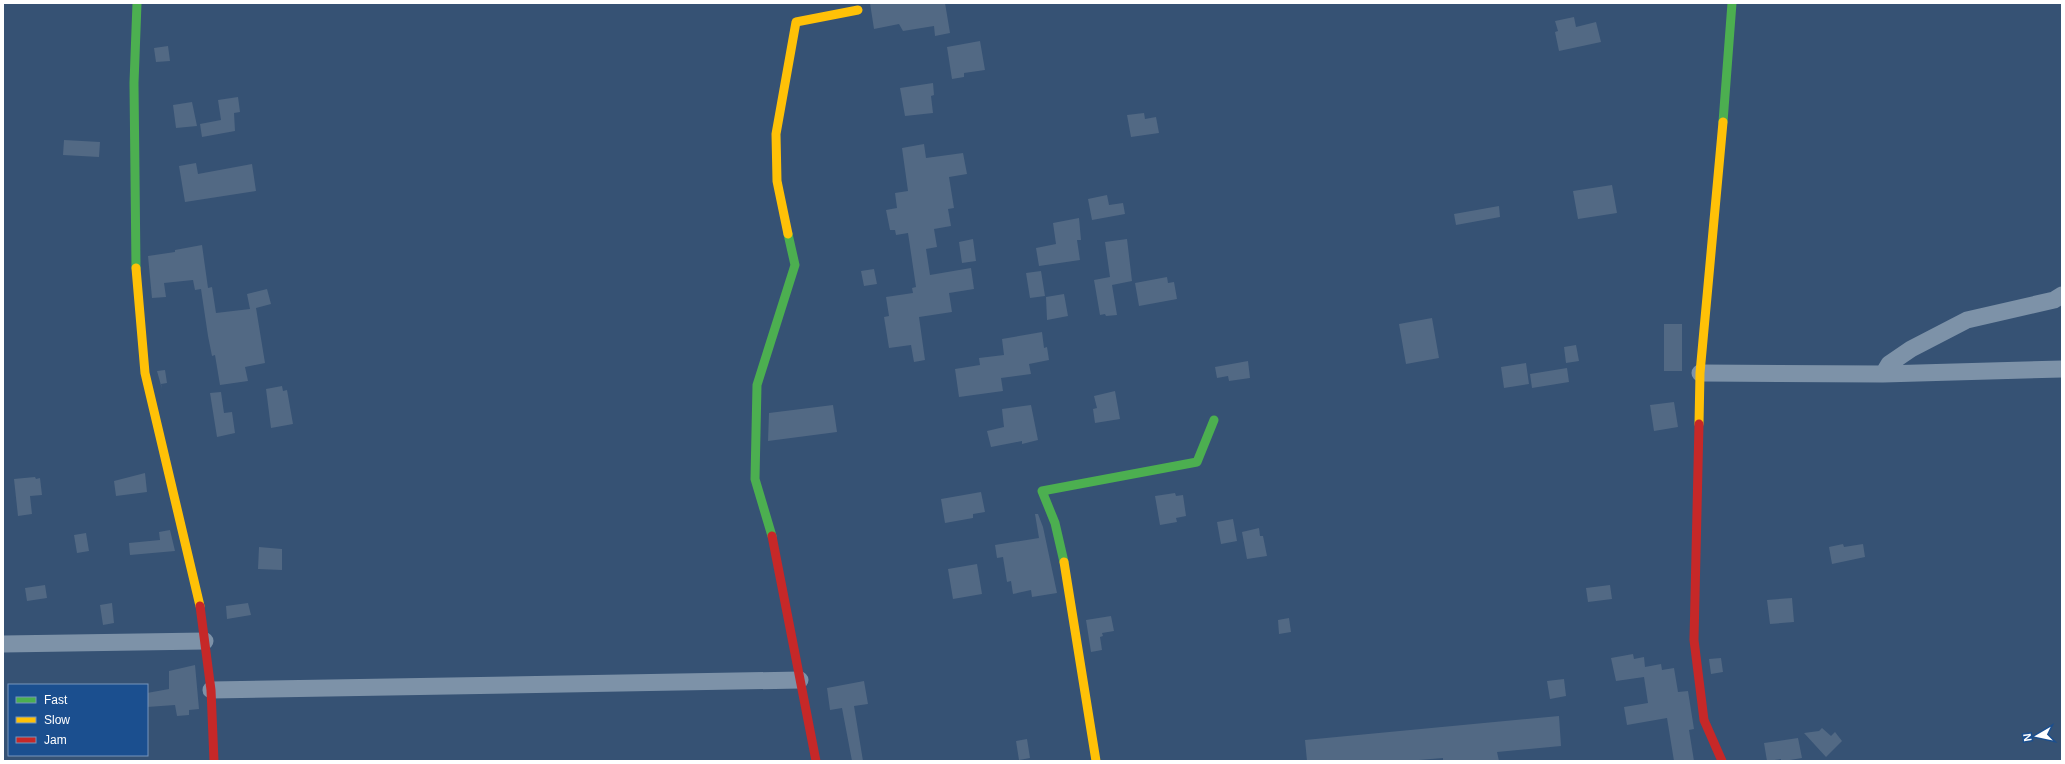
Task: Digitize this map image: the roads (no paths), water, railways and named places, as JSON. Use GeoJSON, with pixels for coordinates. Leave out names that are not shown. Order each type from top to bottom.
{"type":"FeatureCollection","features":[{"type":"Feature","properties":{"kind":"street"},"geometry":{"type":"LineString","coordinates":[[137,3],[134,83],[135,235],[136,271],[145,373],[200,602],[210,690],[214,761]]}},
{"type":"Feature","properties":{"kind":"street"},"geometry":{"type":"LineString","coordinates":[[1722,761],[1704,720],[1694,640],[1700,373],[1718,180],[1732,3]]}},
{"type":"Feature","properties":{"kind":"street"},"geometry":{"type":"LineString","coordinates":[[816,761],[771,531],[755,478],[757,385],[795,265],[777,181],[776,134],[796,22],[858,10]]}},
{"type":"Feature","properties":{"kind":"street"},"geometry":{"type":"LineString","coordinates":[[1883,374],[1890,364],[1911,349],[1967,320],[2054,300],[2062,296]]}},
{"type":"Feature","properties":{"kind":"street"},"geometry":{"type":"LineString","coordinates":[[1700,373],[1883,374],[2062,369]]}},
{"type":"Feature","properties":{"kind":"street"},"geometry":{"type":"LineString","coordinates":[[1096,761],[1067,577],[1055,523],[1042,491],[1197,462],[1214,420]]}},
{"type":"Feature","properties":{"kind":"street"},"geometry":{"type":"LineString","coordinates":[[3,644],[205,641]]}},
{"type":"Feature","properties":{"kind":"street"},"geometry":{"type":"LineString","coordinates":[[210,690],[800,680]]}}]}
